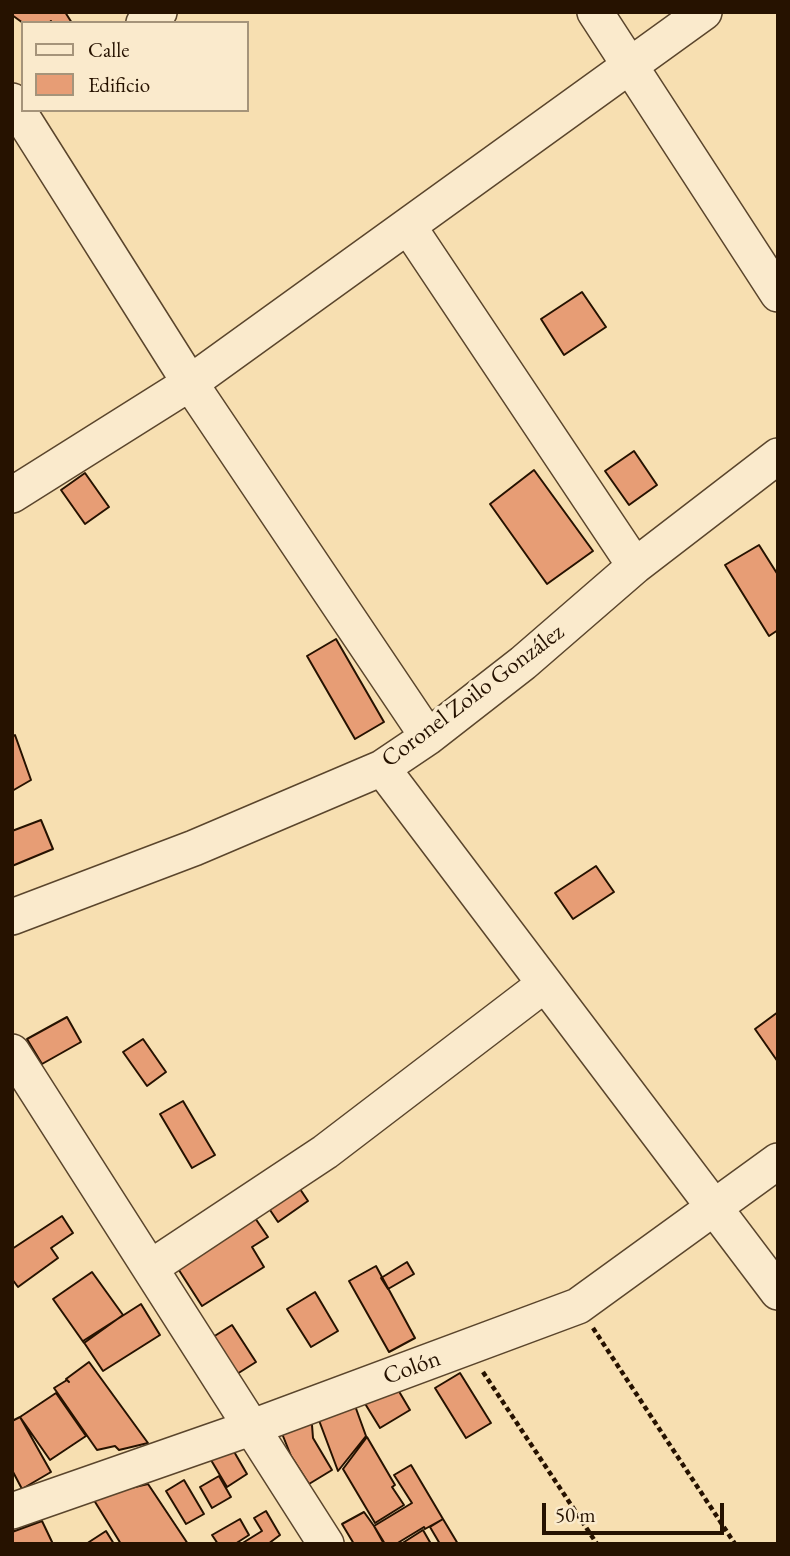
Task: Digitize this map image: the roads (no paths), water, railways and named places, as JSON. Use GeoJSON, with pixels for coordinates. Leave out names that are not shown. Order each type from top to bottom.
{"type":"FeatureCollection","features":[{"type":"Feature","properties":{"kind":"street"},"geometry":{"type":"LineString","coordinates":[[595,12],[778,294]]}},
{"type":"Feature","properties":{"kind":"street"},"geometry":{"type":"LineString","coordinates":[[12,495],[190,383],[704,12]]}},
{"type":"Feature","properties":{"kind":"street"},"geometry":{"type":"LineString","coordinates":[[16,107],[190,383],[428,737]]}},
{"type":"Feature","properties":{"kind":"street"},"geometry":{"type":"LineString","coordinates":[[408,226],[635,566]]}},
{"type":"Feature","properties":{"kind":"street","name":"Coronel Zoilo González"},"geometry":{"type":"LineString","coordinates":[[12,917],[194,848],[382,768],[428,737],[523,663],[635,566],[778,456]]}},
{"type":"Feature","properties":{"kind":"street"},"geometry":{"type":"LineString","coordinates":[[382,768],[778,1292]]}},
{"type":"Feature","properties":{"kind":"street"},"geometry":{"type":"LineString","coordinates":[[150,1268],[325,1152],[545,984]]}},
{"type":"Feature","properties":{"kind":"street"},"geometry":{"type":"LineString","coordinates":[[12,1052],[326,1544]]}},
{"type":"Feature","properties":{"kind":"street","name":"Colón"},"geometry":{"type":"LineString","coordinates":[[12,1511],[250,1428],[578,1306],[778,1161]]}}]}
